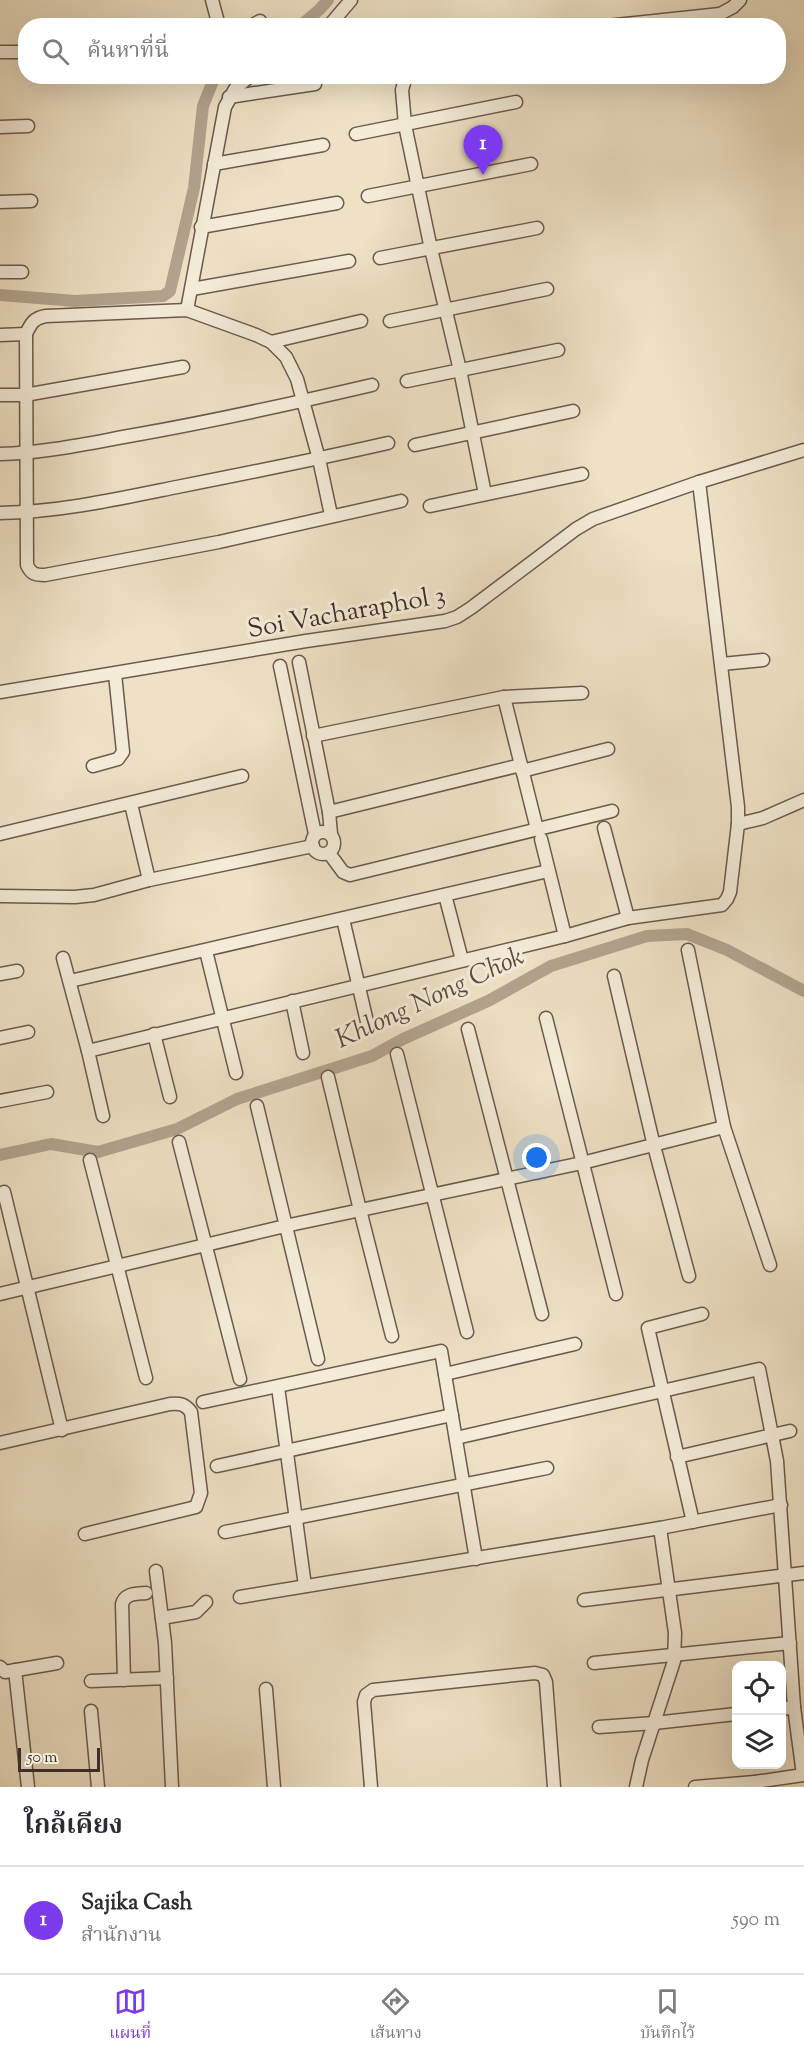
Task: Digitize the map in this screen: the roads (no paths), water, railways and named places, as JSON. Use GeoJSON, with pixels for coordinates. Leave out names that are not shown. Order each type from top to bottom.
{"type":"FeatureCollection","features":[{"type":"Feature","properties":{"kind":"street"},"geometry":{"type":"LineString","coordinates":[[212,0],[217,18]]}},
{"type":"Feature","properties":{"kind":"street"},"geometry":{"type":"LineString","coordinates":[[335,18],[351,0]]}},
{"type":"Feature","properties":{"kind":"street"},"geometry":{"type":"LineString","coordinates":[[682,18],[720,14],[740,0]]}},
{"type":"Feature","properties":{"kind":"street"},"geometry":{"type":"LineString","coordinates":[[0,52],[18,52]]}},
{"type":"Feature","properties":{"kind":"street"},"geometry":{"type":"LineString","coordinates":[[187,310],[225,107],[229,97],[241,84]]}},
{"type":"Feature","properties":{"kind":"street"},"geometry":{"type":"LineString","coordinates":[[229,97],[315,84]]}},
{"type":"Feature","properties":{"kind":"street"},"geometry":{"type":"LineString","coordinates":[[404,84],[402,90],[405,125],[460,370],[485,494]]}},
{"type":"Feature","properties":{"kind":"street"},"geometry":{"type":"LineString","coordinates":[[356,134],[516,102]]}},
{"type":"Feature","properties":{"kind":"street"},"geometry":{"type":"LineString","coordinates":[[0,127],[28,126]]}},
{"type":"Feature","properties":{"kind":"street"},"geometry":{"type":"LineString","coordinates":[[214,164],[323,145]]}},
{"type":"Feature","properties":{"kind":"street"},"geometry":{"type":"LineString","coordinates":[[368,195],[531,164]]}},
{"type":"Feature","properties":{"kind":"street"},"geometry":{"type":"LineString","coordinates":[[0,202],[31,201]]}},
{"type":"Feature","properties":{"kind":"street"},"geometry":{"type":"LineString","coordinates":[[201,227],[337,203]]}},
{"type":"Feature","properties":{"kind":"street"},"geometry":{"type":"LineString","coordinates":[[380,258],[537,228]]}},
{"type":"Feature","properties":{"kind":"street"},"geometry":{"type":"LineString","coordinates":[[192,289],[349,261]]}},
{"type":"Feature","properties":{"kind":"street"},"geometry":{"type":"LineString","coordinates":[[0,272],[22,272]]}},
{"type":"Feature","properties":{"kind":"street"},"geometry":{"type":"LineString","coordinates":[[390,321],[546,289]]}},
{"type":"Feature","properties":{"kind":"street"},"geometry":{"type":"LineString","coordinates":[[331,515],[319,459],[297,379],[286,357],[271,342],[256,334],[187,310],[46,316],[36,317],[30,323],[26,334],[25,395],[27,565],[30,572],[35,575],[219,542],[401,501]]}},
{"type":"Feature","properties":{"kind":"street"},"geometry":{"type":"LineString","coordinates":[[271,342],[362,321]]}},
{"type":"Feature","properties":{"kind":"street"},"geometry":{"type":"LineString","coordinates":[[0,335],[26,334]]}},
{"type":"Feature","properties":{"kind":"street"},"geometry":{"type":"LineString","coordinates":[[408,381],[558,350]]}},
{"type":"Feature","properties":{"kind":"street"},"geometry":{"type":"LineString","coordinates":[[0,395],[25,395],[183,367]]}},
{"type":"Feature","properties":{"kind":"street"},"geometry":{"type":"LineString","coordinates":[[0,454],[26,453],[168,429],[372,385]]}},
{"type":"Feature","properties":{"kind":"street"},"geometry":{"type":"LineString","coordinates":[[415,445],[573,411]]}},
{"type":"Feature","properties":{"kind":"street"},"geometry":{"type":"LineString","coordinates":[[0,513],[27,513],[75,507],[319,459],[388,443]]}},
{"type":"Feature","properties":{"kind":"street","name":"Soi Vacharaphol 3"},"geometry":{"type":"LineString","coordinates":[[0,692],[276,646],[446,621],[457,617],[576,529],[593,519],[699,482],[804,450]]}},
{"type":"Feature","properties":{"kind":"street"},"geometry":{"type":"LineString","coordinates":[[430,506],[582,474]]}},
{"type":"Feature","properties":{"kind":"street"},"geometry":{"type":"LineString","coordinates":[[88,1050],[565,936],[628,918],[722,905],[728,899],[730,891],[738,824],[722,664],[699,482]]}},
{"type":"Feature","properties":{"kind":"street"},"geometry":{"type":"LineString","coordinates":[[296,643],[329,812],[331,834],[335,842],[329,853]]}},
{"type":"Feature","properties":{"kind":"street"},"geometry":{"type":"LineString","coordinates":[[276,646],[314,840],[319,853],[329,853]]}},
{"type":"Feature","properties":{"kind":"street"},"geometry":{"type":"LineString","coordinates":[[722,664],[763,660]]}},
{"type":"Feature","properties":{"kind":"street"},"geometry":{"type":"LineString","coordinates":[[93,766],[118,759],[123,752],[115,674]]}},
{"type":"Feature","properties":{"kind":"street"},"geometry":{"type":"LineString","coordinates":[[284,680],[301,677]]}},
{"type":"Feature","properties":{"kind":"street"},"geometry":{"type":"LineString","coordinates":[[313,736],[504,697],[582,693]]}},
{"type":"Feature","properties":{"kind":"street"},"geometry":{"type":"LineString","coordinates":[[504,697],[565,936]]}},
{"type":"Feature","properties":{"kind":"street"},"geometry":{"type":"LineString","coordinates":[[329,812],[608,749]]}},
{"type":"Feature","properties":{"kind":"street"},"geometry":{"type":"LineString","coordinates":[[0,834],[242,776]]}},
{"type":"Feature","properties":{"kind":"street"},"geometry":{"type":"LineString","coordinates":[[738,824],[764,818],[804,800]]}},
{"type":"Feature","properties":{"kind":"street"},"geometry":{"type":"LineString","coordinates":[[131,804],[149,880]]}},
{"type":"Feature","properties":{"kind":"street"},"geometry":{"type":"LineString","coordinates":[[329,853],[343,872],[350,875],[539,834],[612,811]]}},
{"type":"Feature","properties":{"kind":"street"},"geometry":{"type":"LineString","coordinates":[[604,828],[628,918]]}},
{"type":"Feature","properties":{"kind":"street"},"geometry":{"type":"LineString","coordinates":[[0,896],[94,895],[314,840],[325,831],[331,834]]}},
{"type":"Feature","properties":{"kind":"street"},"geometry":{"type":"LineString","coordinates":[[70,981],[548,871]]}},
{"type":"Feature","properties":{"kind":"street"},"geometry":{"type":"LineString","coordinates":[[445,895],[462,960]]}},
{"type":"Feature","properties":{"kind":"street"},"geometry":{"type":"LineString","coordinates":[[343,919],[368,1026]]}},
{"type":"Feature","properties":{"kind":"street"},"geometry":{"type":"LineString","coordinates":[[688,950],[724,1127],[771,1264]]}},
{"type":"Feature","properties":{"kind":"street"},"geometry":{"type":"LineString","coordinates":[[206,951],[236,1072]]}},
{"type":"Feature","properties":{"kind":"street"},"geometry":{"type":"LineString","coordinates":[[63,958],[104,1116]]}},
{"type":"Feature","properties":{"kind":"street"},"geometry":{"type":"LineString","coordinates":[[0,974],[16,971]]}},
{"type":"Feature","properties":{"kind":"street"},"geometry":{"type":"LineString","coordinates":[[614,976],[654,1146],[689,1276]]}},
{"type":"Feature","properties":{"kind":"street"},"geometry":{"type":"LineString","coordinates":[[292,1001],[303,1053]]}},
{"type":"Feature","properties":{"kind":"street"},"geometry":{"type":"LineString","coordinates":[[546,1018],[616,1294]]}},
{"type":"Feature","properties":{"kind":"street"},"geometry":{"type":"LineString","coordinates":[[468,1029],[542,1314]]}},
{"type":"Feature","properties":{"kind":"street"},"geometry":{"type":"LineString","coordinates":[[0,1038],[28,1032]]}},
{"type":"Feature","properties":{"kind":"street"},"geometry":{"type":"LineString","coordinates":[[154,1034],[170,1097]]}},
{"type":"Feature","properties":{"kind":"street"},"geometry":{"type":"LineString","coordinates":[[398,1054],[467,1332]]}},
{"type":"Feature","properties":{"kind":"street"},"geometry":{"type":"LineString","coordinates":[[328,1077],[392,1336]]}},
{"type":"Feature","properties":{"kind":"street"},"geometry":{"type":"LineString","coordinates":[[0,1101],[47,1092]]}},
{"type":"Feature","properties":{"kind":"street"},"geometry":{"type":"LineString","coordinates":[[257,1106],[318,1359]]}},
{"type":"Feature","properties":{"kind":"street"},"geometry":{"type":"LineString","coordinates":[[0,1294],[285,1226],[654,1146],[724,1127]]}},
{"type":"Feature","properties":{"kind":"street"},"geometry":{"type":"LineString","coordinates":[[179,1142],[240,1379]]}},
{"type":"Feature","properties":{"kind":"street"},"geometry":{"type":"LineString","coordinates":[[90,1160],[146,1377]]}},
{"type":"Feature","properties":{"kind":"street"},"geometry":{"type":"LineString","coordinates":[[4,1192],[62,1430]]}},
{"type":"Feature","properties":{"kind":"street"},"geometry":{"type":"LineString","coordinates":[[693,1522],[648,1328],[702,1314]]}},
{"type":"Feature","properties":{"kind":"street"},"geometry":{"type":"LineString","coordinates":[[445,1374],[575,1344]]}},
{"type":"Feature","properties":{"kind":"street"},"geometry":{"type":"LineString","coordinates":[[203,1402],[441,1351],[476,1558]]}},
{"type":"Feature","properties":{"kind":"street"},"geometry":{"type":"LineString","coordinates":[[456,1438],[759,1369],[777,1461],[790,1643],[788,1708],[802,1775],[755,1784],[695,1787]]}},
{"type":"Feature","properties":{"kind":"street"},"geometry":{"type":"LineString","coordinates":[[278,1387],[305,1586]]}},
{"type":"Feature","properties":{"kind":"street"},"geometry":{"type":"LineString","coordinates":[[0,1443],[170,1404],[182,1404],[187,1407],[191,1412],[201,1493],[196,1507],[85,1534]]}},
{"type":"Feature","properties":{"kind":"street"},"geometry":{"type":"LineString","coordinates":[[217,1466],[452,1415]]}},
{"type":"Feature","properties":{"kind":"street"},"geometry":{"type":"LineString","coordinates":[[677,1457],[790,1431]]}},
{"type":"Feature","properties":{"kind":"street"},"geometry":{"type":"LineString","coordinates":[[225,1532],[547,1468]]}},
{"type":"Feature","properties":{"kind":"street"},"geometry":{"type":"LineString","coordinates":[[240,1597],[660,1528],[781,1505]]}},
{"type":"Feature","properties":{"kind":"street"},"geometry":{"type":"LineString","coordinates":[[636,1787],[642,1760],[674,1661],[675,1633],[660,1528]]}},
{"type":"Feature","properties":{"kind":"street"},"geometry":{"type":"LineString","coordinates":[[156,1571],[167,1678],[172,1787]]}},
{"type":"Feature","properties":{"kind":"street"},"geometry":{"type":"LineString","coordinates":[[584,1600],[804,1573]]}},
{"type":"Feature","properties":{"kind":"street"},"geometry":{"type":"LineString","coordinates":[[124,1680],[123,1599],[128,1595],[146,1593]]}},
{"type":"Feature","properties":{"kind":"street"},"geometry":{"type":"LineString","coordinates":[[162,1618],[196,1612],[206,1602]]}},
{"type":"Feature","properties":{"kind":"street"},"geometry":{"type":"LineString","coordinates":[[594,1663],[790,1643]]}},
{"type":"Feature","properties":{"kind":"street"},"geometry":{"type":"LineString","coordinates":[[0,1667],[5,1672],[57,1663]]}},
{"type":"Feature","properties":{"kind":"street"},"geometry":{"type":"LineString","coordinates":[[15,1670],[28,1787]]}},
{"type":"Feature","properties":{"kind":"street"},"geometry":{"type":"LineString","coordinates":[[371,1787],[364,1702],[366,1695],[373,1690],[535,1673],[543,1675],[546,1682],[554,1787]]}},
{"type":"Feature","properties":{"kind":"street"},"geometry":{"type":"LineString","coordinates":[[91,1681],[167,1678]]}},
{"type":"Feature","properties":{"kind":"street"},"geometry":{"type":"LineString","coordinates":[[266,1689],[274,1787]]}},
{"type":"Feature","properties":{"kind":"street"},"geometry":{"type":"LineString","coordinates":[[91,1711],[98,1787]]}},
{"type":"Feature","properties":{"kind":"street"},"geometry":{"type":"LineString","coordinates":[[599,1727],[732,1714]]}},
{"type":"Feature","properties":{"kind":"waterway"},"geometry":{"type":"LineString","coordinates":[[310,18],[328,0]]}},
{"type":"Feature","properties":{"kind":"waterway"},"geometry":{"type":"LineString","coordinates":[[0,295],[75,301],[163,296],[170,291],[194,188],[203,106],[212,84]]}},
{"type":"Feature","properties":{"kind":"waterway","name":"Khlong Nong Chok"},"geometry":{"type":"LineString","coordinates":[[0,1155],[51,1144],[98,1152],[177,1129],[237,1099],[372,1056],[403,1039],[488,1001],[551,966],[647,936],[687,934],[727,950],[804,991]]}},
{"type":"Feature","properties":{"kind":"place","name":"Sajika Cash"},"geometry":{"type":"Point","coordinates":[483,175]}}]}
